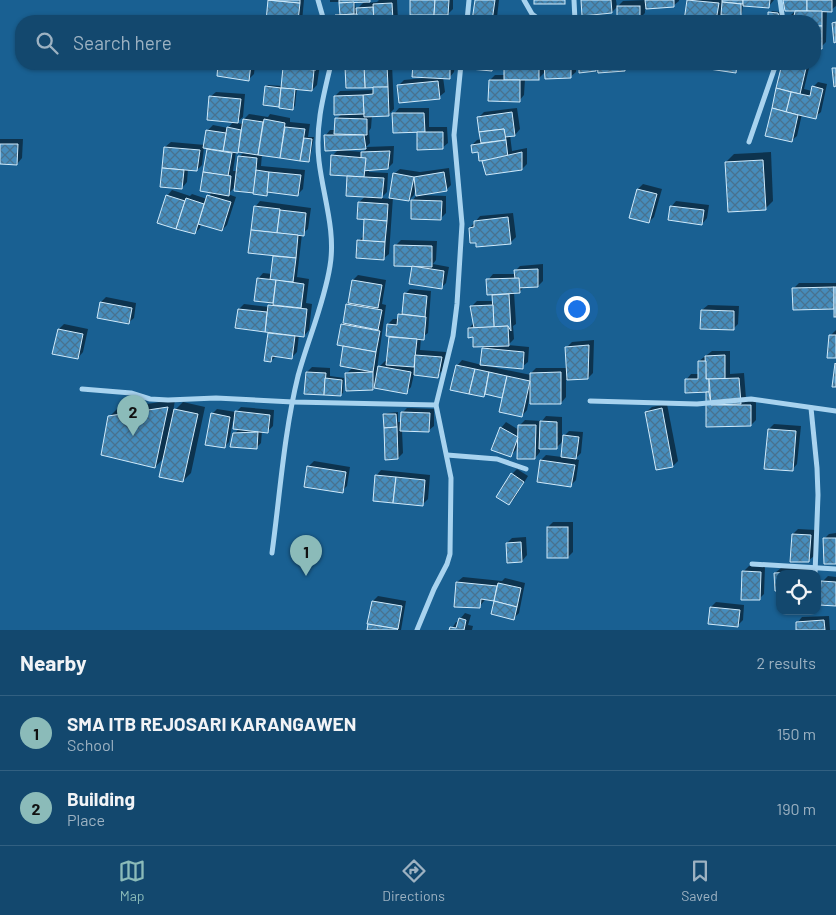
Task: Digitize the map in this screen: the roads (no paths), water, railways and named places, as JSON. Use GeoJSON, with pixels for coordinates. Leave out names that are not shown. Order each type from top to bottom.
{"type":"FeatureCollection","features":[{"type":"Feature","properties":{"kind":"street"},"geometry":{"type":"LineString","coordinates":[[318,0],[322,15]]}},
{"type":"Feature","properties":{"kind":"street"},"geometry":{"type":"LineString","coordinates":[[468,15],[470,0]]}},
{"type":"Feature","properties":{"kind":"street"},"geometry":{"type":"LineString","coordinates":[[524,0],[533,15]]}},
{"type":"Feature","properties":{"kind":"street"},"geometry":{"type":"LineString","coordinates":[[574,0],[575,15]]}},
{"type":"Feature","properties":{"kind":"street"},"geometry":{"type":"LineString","coordinates":[[780,0],[782,15]]}},
{"type":"Feature","properties":{"kind":"street"},"geometry":{"type":"LineString","coordinates":[[272,552],[288,426],[298,378],[323,298],[330,267],[332,245],[320,173],[318,143],[321,102],[329,70]]}},
{"type":"Feature","properties":{"kind":"street"},"geometry":{"type":"LineString","coordinates":[[417,630],[450,554],[451,478],[436,405],[453,336],[457,304],[462,224],[454,135],[460,70]]}},
{"type":"Feature","properties":{"kind":"street"},"geometry":{"type":"LineString","coordinates":[[749,142],[774,70]]}},
{"type":"Feature","properties":{"kind":"street"},"geometry":{"type":"LineString","coordinates":[[82,389],[131,393],[150,399],[216,398],[293,402],[436,405]]}},
{"type":"Feature","properties":{"kind":"street"},"geometry":{"type":"LineString","coordinates":[[590,401],[696,404],[752,399],[836,411]]}},
{"type":"Feature","properties":{"kind":"street"},"geometry":{"type":"LineString","coordinates":[[811,408],[818,495],[815,570]]}},
{"type":"Feature","properties":{"kind":"street"},"geometry":{"type":"LineString","coordinates":[[447,455],[497,460],[526,469]]}},
{"type":"Feature","properties":{"kind":"street"},"geometry":{"type":"LineString","coordinates":[[752,564],[806,570]]}},
{"type":"Feature","properties":{"kind":"street"},"geometry":{"type":"LineString","coordinates":[[821,570],[836,569]]}},
{"type":"Feature","properties":{"kind":"place","name":"Building"},"geometry":{"type":"Point","coordinates":[133,436]}},
{"type":"Feature","properties":{"kind":"place","name":"SMA ITB REJOSARI KARANGAWEN"},"geometry":{"type":"Point","coordinates":[306,576]}}]}
